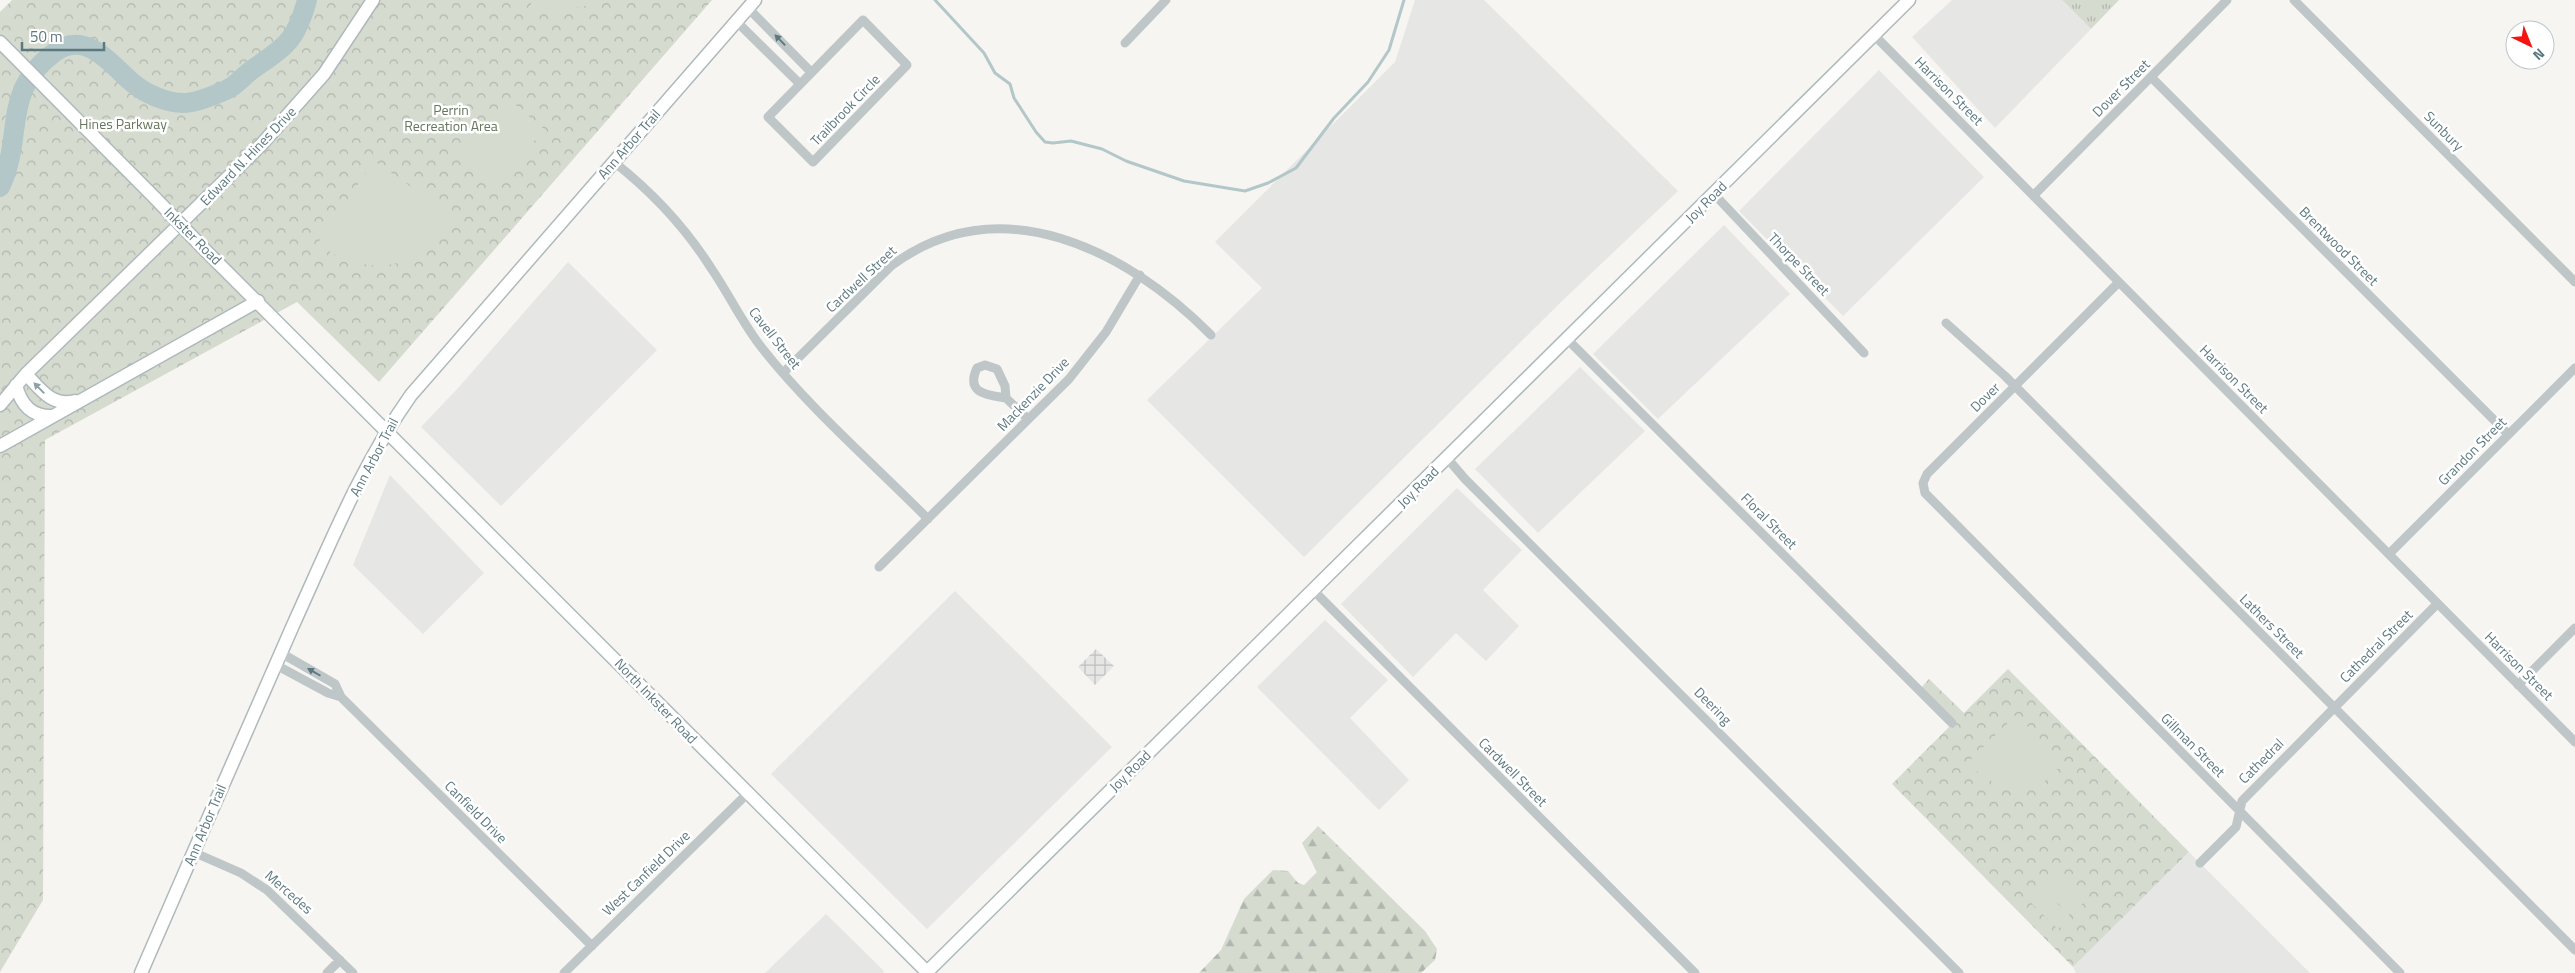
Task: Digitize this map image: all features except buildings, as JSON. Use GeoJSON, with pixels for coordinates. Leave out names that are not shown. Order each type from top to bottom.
{"type":"FeatureCollection","features":[{"type":"Feature","properties":{"kind":"main road","name":"Edward N. Hines Drive"},"geometry":{"type":"LineString","coordinates":[[0,404],[26,374],[261,145],[324,74],[373,0]]}},
{"type":"Feature","properties":{"kind":"main road","name":"Joy Road"},"geometry":{"type":"LineString","coordinates":[[927,973],[1909,0]]}},
{"type":"Feature","properties":{"kind":"main road","name":"Ann Arbor Trail"},"geometry":{"type":"LineString","coordinates":[[141,973],[327,550],[386,430],[411,395],[751,4]]}},
{"type":"Feature","properties":{"kind":"main road","name":"Inkster Road"},"geometry":{"type":"LineString","coordinates":[[2,44],[386,430]]}},
{"type":"Feature","properties":{"kind":"main road"},"geometry":{"type":"LineString","coordinates":[[0,446],[258,301]]}},
{"type":"Feature","properties":{"kind":"main road"},"geometry":{"type":"LineString","coordinates":[[26,374],[55,401],[64,403],[88,397]]}},
{"type":"Feature","properties":{"kind":"main road"},"geometry":{"type":"LineString","coordinates":[[16,385],[22,402],[30,411],[38,416],[53,416]]}},
{"type":"Feature","properties":{"kind":"main road","name":"North Inkster Road"},"geometry":{"type":"LineString","coordinates":[[386,430],[927,973]]}},
{"type":"Feature","properties":{"kind":"street"},"geometry":{"type":"LineString","coordinates":[[1124,43],[1166,0]]}},
{"type":"Feature","properties":{"kind":"street","name":"Dover Street"},"geometry":{"type":"LineString","coordinates":[[2034,194],[2227,0]]}},
{"type":"Feature","properties":{"kind":"street","name":"Sunbury"},"geometry":{"type":"LineString","coordinates":[[2294,0],[2575,282]]}},
{"type":"Feature","properties":{"kind":"street"},"geometry":{"type":"LineString","coordinates":[[751,4],[811,72]]}},
{"type":"Feature","properties":{"kind":"street","name":"Trailbrook Circle"},"geometry":{"type":"LineString","coordinates":[[863,20],[907,65],[813,162],[768,117],[811,72],[863,20]]}},
{"type":"Feature","properties":{"kind":"street"},"geometry":{"type":"LineString","coordinates":[[736,21],[800,84]]}},
{"type":"Feature","properties":{"kind":"street","name":"Harrison Street"},"geometry":{"type":"LineString","coordinates":[[1874,35],[2034,194],[2575,742]]}},
{"type":"Feature","properties":{"kind":"street","name":"Brentwood Street"},"geometry":{"type":"LineString","coordinates":[[2151,77],[2508,434]]}},
{"type":"Feature","properties":{"kind":"street","name":"Cavell Street"},"geometry":{"type":"LineString","coordinates":[[614,162],[648,191],[684,230],[711,266],[748,328],[783,373],[928,520]]}},
{"type":"Feature","properties":{"kind":"street","name":"Thorpe Street"},"geometry":{"type":"LineString","coordinates":[[1714,194],[1864,352]]}},
{"type":"Feature","properties":{"kind":"street","name":"Cardwell Street"},"geometry":{"type":"LineString","coordinates":[[783,373],[891,266],[923,245],[950,234],[997,228],[1041,232],[1095,252],[1140,275],[1178,303],[1210,335]]}},
{"type":"Feature","properties":{"kind":"street","name":"Mackenzie Drive"},"geometry":{"type":"LineString","coordinates":[[879,567],[1069,379],[1093,350],[1118,314],[1140,275]]}},
{"type":"Feature","properties":{"kind":"street","name":"Dover"},"geometry":{"type":"LineString","coordinates":[[1966,536],[1927,497],[1923,483],[1927,474],[2119,282]]}},
{"type":"Feature","properties":{"kind":"street","name":"Lathers Street"},"geometry":{"type":"LineString","coordinates":[[1946,323],[2015,386],[2575,950]]}},
{"type":"Feature","properties":{"kind":"street","name":"Floral Street"},"geometry":{"type":"LineString","coordinates":[[1567,339],[1952,723]]}},
{"type":"Feature","properties":{"kind":"street","name":"Grandon Street"},"geometry":{"type":"LineString","coordinates":[[2389,554],[2575,368]]}},
{"type":"Feature","properties":{"kind":"street"},"geometry":{"type":"LineString","coordinates":[[1006,398],[1028,419]]}},
{"type":"Feature","properties":{"kind":"street","name":"Deering"},"geometry":{"type":"LineString","coordinates":[[1447,458],[1960,973]]}},
{"type":"Feature","properties":{"kind":"street","name":"Gillman Street"},"geometry":{"type":"LineString","coordinates":[[1966,536],[2400,973]]}},
{"type":"Feature","properties":{"kind":"street","name":"Cardwell Street"},"geometry":{"type":"LineString","coordinates":[[1313,590],[1695,973]]}},
{"type":"Feature","properties":{"kind":"street","name":"Cathedral Street"},"geometry":{"type":"LineString","coordinates":[[2334,708],[2437,604]]}},
{"type":"Feature","properties":{"kind":"street"},"geometry":{"type":"LineString","coordinates":[[2518,684],[2575,628]]}},
{"type":"Feature","properties":{"kind":"street","name":"Canfield Drive"},"geometry":{"type":"LineString","coordinates":[[278,659],[328,693],[341,697],[592,946]]}},
{"type":"Feature","properties":{"kind":"street","name":"Cathedral"},"geometry":{"type":"LineString","coordinates":[[2200,863],[2236,827],[2242,801],[2334,708]]}},
{"type":"Feature","properties":{"kind":"street","name":"West Canfield Drive"},"geometry":{"type":"LineString","coordinates":[[564,973],[748,793]]}},
{"type":"Feature","properties":{"kind":"street","name":"Mercedes"},"geometry":{"type":"LineString","coordinates":[[193,852],[241,873],[267,890],[353,973]]}},
{"type":"Feature","properties":{"kind":"street"},"geometry":{"type":"LineString","coordinates":[[327,973],[340,960]]}},
{"type":"Feature","properties":{"kind":"shaded area"},"geometry":{"type":"Polygon","coordinates":[[[1415,0],[1484,0],[1678,191],[1561,302],[1304,557],[1147,400],[1262,288],[1215,242],[1395,62],[1415,0]]]}},
{"type":"Feature","properties":{"kind":"shaded area"},"geometry":{"type":"Polygon","coordinates":[[[1952,0],[2062,0],[2091,29],[1995,128],[1912,37],[1952,0]]]}},
{"type":"Feature","properties":{"kind":"shaded area"},"geometry":{"type":"Polygon","coordinates":[[[1879,70],[1984,177],[1843,316],[1739,211],[1879,70]]]}},
{"type":"Feature","properties":{"kind":"shaded area"},"geometry":{"type":"Polygon","coordinates":[[[1724,225],[1790,294],[1658,419],[1593,354],[1724,225]]]}},
{"type":"Feature","properties":{"kind":"shaded area"},"geometry":{"type":"Polygon","coordinates":[[[568,262],[657,350],[501,506],[421,427],[459,387],[568,262]]]}},
{"type":"Feature","properties":{"kind":"shaded area"},"geometry":{"type":"Polygon","coordinates":[[[1580,367],[1645,431],[1538,533],[1475,469],[1580,367]]]}},
{"type":"Feature","properties":{"kind":"shaded area"},"geometry":{"type":"Polygon","coordinates":[[[390,475],[484,573],[423,634],[353,565],[390,475]]]}},
{"type":"Feature","properties":{"kind":"shaded area"},"geometry":{"type":"Polygon","coordinates":[[[1457,488],[1522,550],[1483,590],[1519,626],[1486,661],[1456,633],[1413,677],[1341,604],[1457,488]]]}},
{"type":"Feature","properties":{"kind":"shaded area"},"geometry":{"type":"Polygon","coordinates":[[[955,591],[1112,747],[927,929],[771,774],[955,591]]]}},
{"type":"Feature","properties":{"kind":"shaded area"},"geometry":{"type":"Polygon","coordinates":[[[1325,620],[1388,680],[1350,718],[1409,780],[1379,810],[1257,687],[1325,620]]]}},
{"type":"Feature","properties":{"kind":"shaded area"},"geometry":{"type":"Polygon","coordinates":[[[1096,649],[1114,666],[1095,685],[1078,667],[1096,649]]]}},
{"type":"Feature","properties":{"kind":"shaded area"},"geometry":{"type":"Polygon","coordinates":[[[2189,852],[2310,973],[2076,973],[2073,967],[2189,852]]]}},
{"type":"Feature","properties":{"kind":"shaded area"},"geometry":{"type":"Polygon","coordinates":[[[826,914],[884,971],[883,973],[765,973],[826,914]]]}},
{"type":"Feature","properties":{"kind":"green space"},"geometry":{"type":"Polygon","coordinates":[[[12,0],[712,0],[379,382],[297,302],[45,440],[43,900],[0,972],[0,12],[12,0]]]}},
{"type":"Feature","properties":{"kind":"green space"},"geometry":{"type":"Polygon","coordinates":[[[532,0],[602,0],[575,8],[549,10],[530,8],[532,0]]]}},
{"type":"Feature","properties":{"kind":"green space"},"geometry":{"type":"Polygon","coordinates":[[[2062,0],[2119,0],[2091,29],[2062,0]]]}},
{"type":"Feature","properties":{"kind":"green space"},"geometry":{"type":"Polygon","coordinates":[[[507,98],[544,129],[499,184],[462,154],[507,98]]]}},
{"type":"Feature","properties":{"kind":"green space"},"geometry":{"type":"Polygon","coordinates":[[[374,161],[456,218],[442,236],[427,249],[410,259],[393,264],[375,265],[356,262],[337,255],[317,244],[374,161]]]}},
{"type":"Feature","properties":{"kind":"green space"},"geometry":{"type":"Polygon","coordinates":[[[2008,669],[2189,852],[2073,967],[1892,784],[1952,724],[1919,690],[1929,679],[1964,713],[2008,669]]]}},
{"type":"Feature","properties":{"kind":"green space"},"geometry":{"type":"Polygon","coordinates":[[[2016,715],[2064,763],[2042,783],[2034,788],[2025,790],[2007,788],[1989,780],[1967,763],[2016,715]]]}},
{"type":"Feature","properties":{"kind":"green space"},"geometry":{"type":"Polygon","coordinates":[[[1318,826],[1425,931],[1437,949],[1435,960],[1421,973],[1199,973],[1221,950],[1244,899],[1273,870],[1288,871],[1298,883],[1304,885],[1317,872],[1302,843],[1318,826]]]}},
{"type":"Feature","properties":{"kind":"green space"},"geometry":{"type":"Polygon","coordinates":[[[2060,871],[2088,898],[2075,911],[2047,884],[2060,871]]]}},
{"type":"Feature","properties":{"kind":"green space"},"geometry":{"type":"Polygon","coordinates":[[[2043,889],[2070,916],[2058,929],[2030,902],[2043,889]]]}},
{"type":"Feature","properties":{"kind":"waterway"},"geometry":{"type":"LineString","coordinates":[[0,187],[7,168],[20,99],[27,83],[38,67],[55,52],[67,46],[78,45],[88,47],[108,60],[139,88],[164,100],[177,103],[194,102],[230,88],[282,48],[299,25],[307,0]]}},
{"type":"Feature","properties":{"kind":"waterway"},"geometry":{"type":"LineString","coordinates":[[935,0],[984,53],[995,73],[1010,84],[1014,98],[1036,132],[1045,142],[1071,141],[1102,149],[1126,161],[1184,181],[1245,191],[1268,183],[1296,168],[1334,118],[1368,82],[1389,50],[1404,0]]}},
{"type":"Feature","properties":{"kind":"park label","name":"Perrin Recreation Area"},"geometry":{"type":"Point","coordinates":[451,118]}},
{"type":"Feature","properties":{"kind":"park label","name":"Hines Parkway"},"geometry":{"type":"Point","coordinates":[123,124]}}]}
